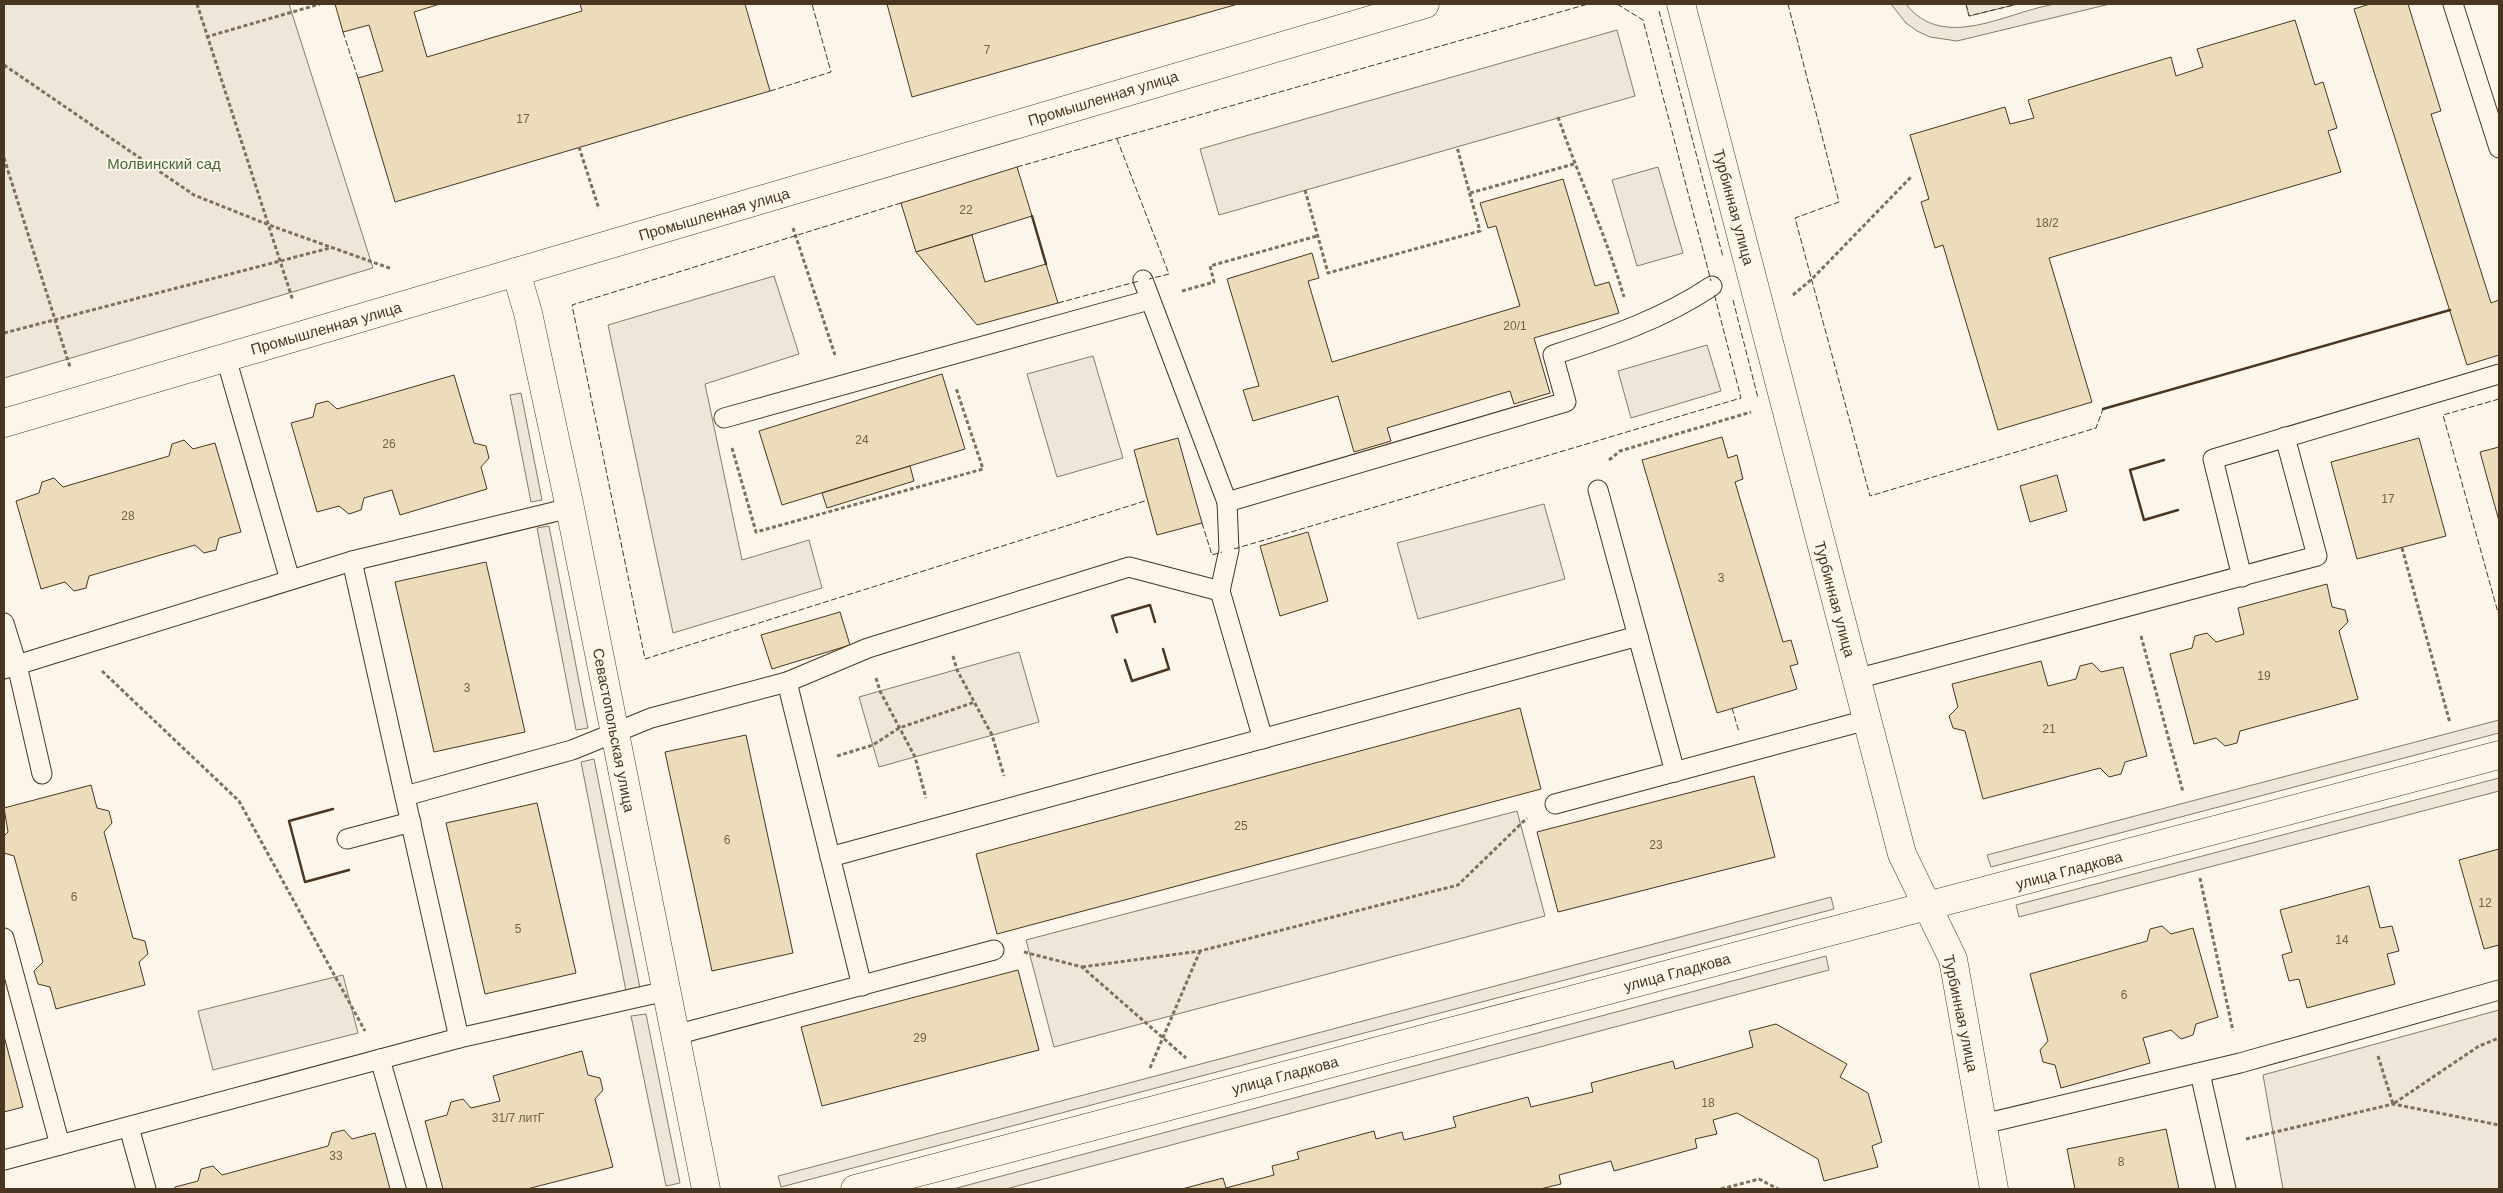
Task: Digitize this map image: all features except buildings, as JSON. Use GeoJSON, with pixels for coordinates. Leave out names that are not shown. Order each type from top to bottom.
{"type":"FeatureCollection","features":[{"type":"Feature","properties":{"kind":"street","name":"Промышленная улица"},"geometry":{"type":"LineString","coordinates":[[4,423],[1425,4]]}},
{"type":"Feature","properties":{"kind":"street","name":"Турбинная улица"},"geometry":{"type":"LineString","coordinates":[[1681,4],[1902,854],[1953,959],[1994,1189]]}},
{"type":"Feature","properties":{"kind":"street","name":"Севастопольская улица"},"geometry":{"type":"LineString","coordinates":[[516,272],[528,313],[570,508],[706,1189]]}},
{"type":"Feature","properties":{"kind":"street","name":"улица Гладкова"},"geometry":{"type":"LineString","coordinates":[[855,1189],[2499,755]]}},
{"type":"Feature","properties":{"kind":"lane"},"geometry":{"type":"LineString","coordinates":[[2453,4],[2499,148]]}},
{"type":"Feature","properties":{"kind":"lane"},"geometry":{"type":"LineString","coordinates":[[1143,280],[1227,502],[1229,550],[1220,591],[1263,739]]}},
{"type":"Feature","properties":{"kind":"lane"},"geometry":{"type":"LineString","coordinates":[[1227,502],[1566,402],[1553,355],[1634,328],[1686,304],[1712,286]]}},
{"type":"Feature","properties":{"kind":"lane"},"geometry":{"type":"LineString","coordinates":[[724,418],[1149,300]]}},
{"type":"Feature","properties":{"kind":"lane"},"geometry":{"type":"LineString","coordinates":[[226,358],[290,580]]}},
{"type":"Feature","properties":{"kind":"lane"},"geometry":{"type":"LineString","coordinates":[[2242,577],[2213,459],[2499,374]]}},
{"type":"Feature","properties":{"kind":"lane"},"geometry":{"type":"LineString","coordinates":[[1856,679],[2317,556],[2285,437]]}},
{"type":"Feature","properties":{"kind":"lane"},"geometry":{"type":"LineString","coordinates":[[1598,490],[1675,772]]}},
{"type":"Feature","properties":{"kind":"lane"},"geometry":{"type":"LineString","coordinates":[[10,667],[352,561],[570,508]]}},
{"type":"Feature","properties":{"kind":"lane"},"geometry":{"type":"LineString","coordinates":[[352,561],[459,1038]]}},
{"type":"Feature","properties":{"kind":"lane"},"geometry":{"type":"LineString","coordinates":[[405,796],[572,750],[651,718],[787,682],[868,648],[1129,568],[1220,591]]}},
{"type":"Feature","properties":{"kind":"lane"},"geometry":{"type":"LineString","coordinates":[[4,623],[10,667],[42,774]]}},
{"type":"Feature","properties":{"kind":"lane"},"geometry":{"type":"LineString","coordinates":[[830,857],[1638,636]]}},
{"type":"Feature","properties":{"kind":"lane"},"geometry":{"type":"LineString","coordinates":[[787,682],[862,986]]}},
{"type":"Feature","properties":{"kind":"lane"},"geometry":{"type":"LineString","coordinates":[[1555,804],[1867,720]]}},
{"type":"Feature","properties":{"kind":"lane"},"geometry":{"type":"LineString","coordinates":[[347,839],[410,822]]}},
{"type":"Feature","properties":{"kind":"lane"},"geometry":{"type":"LineString","coordinates":[[4,938],[60,1145]]}},
{"type":"Feature","properties":{"kind":"lane"},"geometry":{"type":"LineString","coordinates":[[676,1035],[994,950]]}},
{"type":"Feature","properties":{"kind":"lane"},"geometry":{"type":"LineString","coordinates":[[1983,1124],[2240,1063],[2499,990]]}},
{"type":"Feature","properties":{"kind":"lane"},"geometry":{"type":"LineString","coordinates":[[4,1160],[459,1038],[666,991]]}},
{"type":"Feature","properties":{"kind":"lane"},"geometry":{"type":"LineString","coordinates":[[380,1059],[417,1189]]}},
{"type":"Feature","properties":{"kind":"lane"},"geometry":{"type":"LineString","coordinates":[[2200,1073],[2226,1189]]}},
{"type":"Feature","properties":{"kind":"lane"},"geometry":{"type":"LineString","coordinates":[[129,1127],[146,1189]]}},
{"type":"Feature","properties":{"kind":"path"},"geometry":{"type":"LineString","coordinates":[[198,4],[206,37],[294,303]]}},
{"type":"Feature","properties":{"kind":"path"},"geometry":{"type":"LineString","coordinates":[[206,37],[320,4]]}},
{"type":"Feature","properties":{"kind":"path"},"geometry":{"type":"LineString","coordinates":[[4,65],[194,195],[269,225],[400,272]]}},
{"type":"Feature","properties":{"kind":"path"},"geometry":{"type":"LineString","coordinates":[[1558,117],[1574,164],[1610,250],[1634,328]]}},
{"type":"Feature","properties":{"kind":"path"},"geometry":{"type":"LineString","coordinates":[[1305,190],[1328,273],[1471,233],[1480,230],[1457,147]]}},
{"type":"Feature","properties":{"kind":"path"},"geometry":{"type":"LineString","coordinates":[[579,148],[600,212]]}},
{"type":"Feature","properties":{"kind":"path"},"geometry":{"type":"LineString","coordinates":[[4,158],[80,400]]}},
{"type":"Feature","properties":{"kind":"path"},"geometry":{"type":"LineString","coordinates":[[1470,193],[1574,164]]}},
{"type":"Feature","properties":{"kind":"path"},"geometry":{"type":"LineString","coordinates":[[1787,300],[1812,279],[1911,177]]}},
{"type":"Feature","properties":{"kind":"path"},"geometry":{"type":"LineString","coordinates":[[1149,300],[1214,282],[1210,266],[1317,236]]}},
{"type":"Feature","properties":{"kind":"path"},"geometry":{"type":"LineString","coordinates":[[796,237],[845,384]]}},
{"type":"Feature","properties":{"kind":"path"},"geometry":{"type":"LineString","coordinates":[[4,333],[332,248]]}},
{"type":"Feature","properties":{"kind":"path"},"geometry":{"type":"LineString","coordinates":[[724,418],[756,532],[983,469],[945,356]]}},
{"type":"Feature","properties":{"kind":"path"},"geometry":{"type":"LineString","coordinates":[[1598,490],[1602,466],[1620,451],[1756,410]]}},
{"type":"Feature","properties":{"kind":"path"},"geometry":{"type":"LineString","coordinates":[[2402,548],[2450,723]]}},
{"type":"Feature","properties":{"kind":"path"},"geometry":{"type":"LineString","coordinates":[[2132,606],[2183,792]]}},
{"type":"Feature","properties":{"kind":"path"},"geometry":{"type":"LineString","coordinates":[[944,626],[957,670],[992,735],[1014,807]]}},
{"type":"Feature","properties":{"kind":"path"},"geometry":{"type":"LineString","coordinates":[[76,646],[239,801],[380,1059]]}},
{"type":"Feature","properties":{"kind":"path"},"geometry":{"type":"LineString","coordinates":[[868,648],[880,691],[915,757],[935,829]]}},
{"type":"Feature","properties":{"kind":"path"},"geometry":{"type":"LineString","coordinates":[[808,765],[873,745],[900,728],[974,702]]}},
{"type":"Feature","properties":{"kind":"path"},"geometry":{"type":"LineString","coordinates":[[994,950],[1006,948],[1082,967],[1200,951],[1458,885],[1536,809],[1555,804]]}},
{"type":"Feature","properties":{"kind":"path"},"geometry":{"type":"LineString","coordinates":[[2200,878],[2240,1063]]}},
{"type":"Feature","properties":{"kind":"path"},"geometry":{"type":"LineString","coordinates":[[1150,1068],[1200,951]]}},
{"type":"Feature","properties":{"kind":"path"},"geometry":{"type":"LineString","coordinates":[[1082,967],[1186,1058]]}},
{"type":"Feature","properties":{"kind":"path"},"geometry":{"type":"LineString","coordinates":[[2369,1027],[2393,1104]]}},
{"type":"Feature","properties":{"kind":"path"},"geometry":{"type":"LineString","coordinates":[[2216,1146],[2393,1104],[2479,1046],[2499,1038]]}},
{"type":"Feature","properties":{"kind":"path"},"geometry":{"type":"LineString","coordinates":[[2393,1104],[2499,1125]]}},
{"type":"Feature","properties":{"kind":"path"},"geometry":{"type":"LineString","coordinates":[[1722,1189],[1760,1179],[1778,1189]]}},
{"type":"Feature","properties":{"kind":"green space","name":"Молвинский сад"},"geometry":{"type":"Polygon","coordinates":[[[4,4],[289,4],[373,268],[4,378],[4,4]]]}},
{"type":"Feature","properties":{"kind":"green space"},"geometry":{"type":"Polygon","coordinates":[[[1891,4],[1906,4],[1921,18],[1939,26],[1958,27],[1977,25],[2056,4],[2110,4],[1957,41],[1930,37],[1917,31],[1906,23],[1891,4]]]}},
{"type":"Feature","properties":{"kind":"green space"},"geometry":{"type":"Polygon","coordinates":[[[1966,4],[2018,4],[1969,16],[1966,4]]]}},
{"type":"Feature","properties":{"kind":"green space"},"geometry":{"type":"Polygon","coordinates":[[[1617,30],[1635,96],[1219,215],[1200,149],[1617,30]]]}},
{"type":"Feature","properties":{"kind":"green space"},"geometry":{"type":"Polygon","coordinates":[[[1658,167],[1683,253],[1637,266],[1612,180],[1658,167]]]}},
{"type":"Feature","properties":{"kind":"green space"},"geometry":{"type":"Polygon","coordinates":[[[774,276],[799,354],[705,384],[742,560],[809,540],[822,588],[673,633],[608,325],[774,276]]]}},
{"type":"Feature","properties":{"kind":"green space"},"geometry":{"type":"Polygon","coordinates":[[[1707,345],[1721,391],[1631,418],[1618,371],[1707,345]]]}},
{"type":"Feature","properties":{"kind":"green space"},"geometry":{"type":"Polygon","coordinates":[[[1093,356],[1123,458],[1057,477],[1027,374],[1093,356]]]}},
{"type":"Feature","properties":{"kind":"green space"},"geometry":{"type":"Polygon","coordinates":[[[521,393],[542,500],[531,502],[510,395],[521,393]]]}},
{"type":"Feature","properties":{"kind":"green space"},"geometry":{"type":"Polygon","coordinates":[[[1544,504],[1565,579],[1418,619],[1397,543],[1544,504]]]}},
{"type":"Feature","properties":{"kind":"green space"},"geometry":{"type":"Polygon","coordinates":[[[549,526],[588,728],[576,730],[537,528],[549,526]]]}},
{"type":"Feature","properties":{"kind":"green space"},"geometry":{"type":"Polygon","coordinates":[[[1019,652],[1039,722],[879,767],[859,697],[1019,652]]]}},
{"type":"Feature","properties":{"kind":"green space"},"geometry":{"type":"Polygon","coordinates":[[[2499,720],[2499,733],[1991,867],[1987,855],[2499,720]]]}},
{"type":"Feature","properties":{"kind":"green space"},"geometry":{"type":"Polygon","coordinates":[[[594,759],[640,988],[626,991],[581,762],[594,759]]]}},
{"type":"Feature","properties":{"kind":"green space"},"geometry":{"type":"Polygon","coordinates":[[[2499,778],[2499,791],[2019,917],[2016,905],[2499,778]]]}},
{"type":"Feature","properties":{"kind":"green space"},"geometry":{"type":"Polygon","coordinates":[[[1517,811],[1545,916],[1054,1047],[1026,940],[1517,811]]]}},
{"type":"Feature","properties":{"kind":"green space"},"geometry":{"type":"Polygon","coordinates":[[[1831,897],[1834,909],[781,1187],[778,1176],[1831,897]]]}},
{"type":"Feature","properties":{"kind":"green space"},"geometry":{"type":"Polygon","coordinates":[[[1826,956],[1829,970],[1006,1189],[953,1189],[1826,956]]]}},
{"type":"Feature","properties":{"kind":"green space"},"geometry":{"type":"Polygon","coordinates":[[[343,975],[358,1033],[213,1070],[198,1011],[343,975]]]}},
{"type":"Feature","properties":{"kind":"green space"},"geometry":{"type":"Polygon","coordinates":[[[2499,1010],[2499,1189],[2283,1189],[2263,1075],[2499,1010]]]}},
{"type":"Feature","properties":{"kind":"green space"},"geometry":{"type":"Polygon","coordinates":[[[646,1014],[680,1183],[666,1186],[631,1016],[646,1014]]]}},
{"type":"Feature","properties":{"kind":"fence"},"geometry":{"type":"LineString","coordinates":[[770,91],[831,72],[812,4]]}},
{"type":"Feature","properties":{"kind":"fence"},"geometry":{"type":"LineString","coordinates":[[1017,167],[1588,4]]}},
{"type":"Feature","properties":{"kind":"fence"},"geometry":{"type":"LineString","coordinates":[[1617,4],[1643,20],[1711,281]]}},
{"type":"Feature","properties":{"kind":"fence"},"geometry":{"type":"LineString","coordinates":[[1788,4],[1839,202],[1795,218],[1870,496],[2096,428],[2103,409]]}},
{"type":"Feature","properties":{"kind":"fence"},"geometry":{"type":"LineString","coordinates":[[1966,4],[1969,16],[2018,4]]}},
{"type":"Feature","properties":{"kind":"fence"},"geometry":{"type":"LineString","coordinates":[[1659,11],[1723,257]]}},
{"type":"Feature","properties":{"kind":"fence"},"geometry":{"type":"LineString","coordinates":[[343,32],[358,78]]}},
{"type":"Feature","properties":{"kind":"fence"},"geometry":{"type":"LineString","coordinates":[[1117,139],[1169,274],[1149,279]]}},
{"type":"Feature","properties":{"kind":"fence"},"geometry":{"type":"LineString","coordinates":[[901,203],[572,305],[645,659],[1148,500]]}},
{"type":"Feature","properties":{"kind":"fence"},"geometry":{"type":"LineString","coordinates":[[1058,303],[1139,281]]}},
{"type":"Feature","properties":{"kind":"fence"},"geometry":{"type":"LineString","coordinates":[[1234,549],[1741,398],[1714,293]]}},
{"type":"Feature","properties":{"kind":"fence"},"geometry":{"type":"LineString","coordinates":[[1733,300],[1758,398]]}},
{"type":"Feature","properties":{"kind":"fence"},"geometry":{"type":"LineString","coordinates":[[2499,399],[2443,415],[2499,616]]}},
{"type":"Feature","properties":{"kind":"fence"},"geometry":{"type":"LineString","coordinates":[[1202,523],[1212,555],[1222,552]]}},
{"type":"Feature","properties":{"kind":"fence"},"geometry":{"type":"LineString","coordinates":[[1732,708],[1739,732]]}},
{"type":"Feature","properties":{"kind":"wall"},"geometry":{"type":"LineString","coordinates":[[1032,216],[1046,264]]}},
{"type":"Feature","properties":{"kind":"wall"},"geometry":{"type":"LineString","coordinates":[[2103,409],[2450,310]]}},
{"type":"Feature","properties":{"kind":"wall"},"geometry":{"type":"LineString","coordinates":[[2164,460],[2130,470],[2144,520],[2178,510]]}},
{"type":"Feature","properties":{"kind":"wall"},"geometry":{"type":"LineString","coordinates":[[1117,632],[1112,616],[1150,605],[1155,622]]}},
{"type":"Feature","properties":{"kind":"wall"},"geometry":{"type":"LineString","coordinates":[[1125,660],[1132,681],[1169,669],[1163,649]]}},
{"type":"Feature","properties":{"kind":"wall"},"geometry":{"type":"LineString","coordinates":[[333,809],[289,821],[305,882],[349,870]]}}]}
